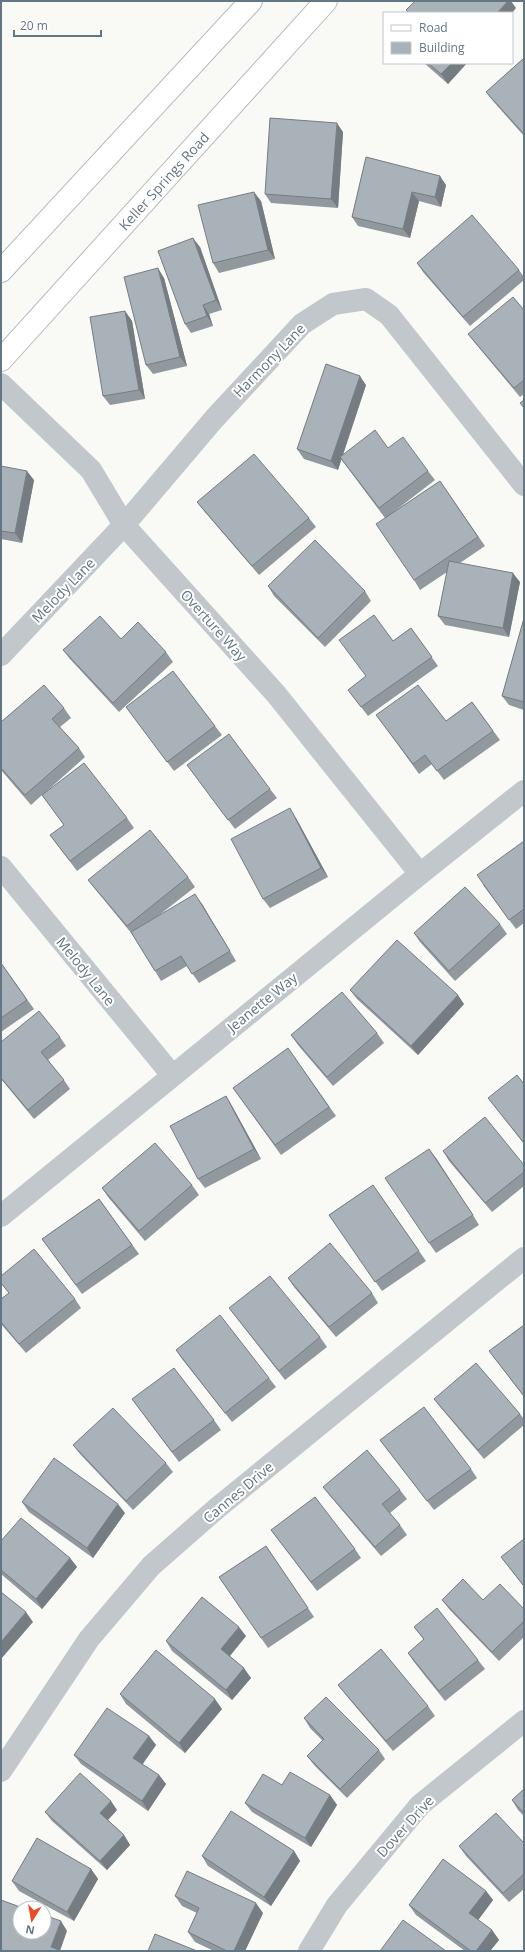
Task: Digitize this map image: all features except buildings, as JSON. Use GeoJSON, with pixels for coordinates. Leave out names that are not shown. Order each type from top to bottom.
{"type":"FeatureCollection","features":[{"type":"Feature","properties":{"kind":"main road"},"geometry":{"type":"LineString","coordinates":[[1,271],[251,1]]}},
{"type":"Feature","properties":{"kind":"main road","name":"Keller Springs Road"},"geometry":{"type":"LineString","coordinates":[[1,360],[326,1]]}},
{"type":"Feature","properties":{"kind":"street","name":"Harmony Lane"},"geometry":{"type":"LineString","coordinates":[[124,525],[214,419],[302,324],[333,304],[366,299],[389,315],[524,485]]}},
{"type":"Feature","properties":{"kind":"street","name":"Overture Way"},"geometry":{"type":"LineString","coordinates":[[1,384],[91,470],[124,525],[276,694],[420,874]]}},
{"type":"Feature","properties":{"kind":"street","name":"Melody Lane"},"geometry":{"type":"LineString","coordinates":[[1,655],[124,525]]}},
{"type":"Feature","properties":{"kind":"street","name":"Jeanette Way"},"geometry":{"type":"LineString","coordinates":[[1,1216],[172,1075],[524,791]]}},
{"type":"Feature","properties":{"kind":"street","name":"Melody Lane"},"geometry":{"type":"LineString","coordinates":[[1,867],[172,1075]]}},
{"type":"Feature","properties":{"kind":"street","name":"Cannes Drive"},"geometry":{"type":"LineString","coordinates":[[1,1771],[89,1639],[151,1566],[216,1509],[524,1258]]}},
{"type":"Feature","properties":{"kind":"street","name":"Dover Drive"},"geometry":{"type":"LineString","coordinates":[[309,1951],[337,1905],[420,1805],[524,1721]]}}]}
